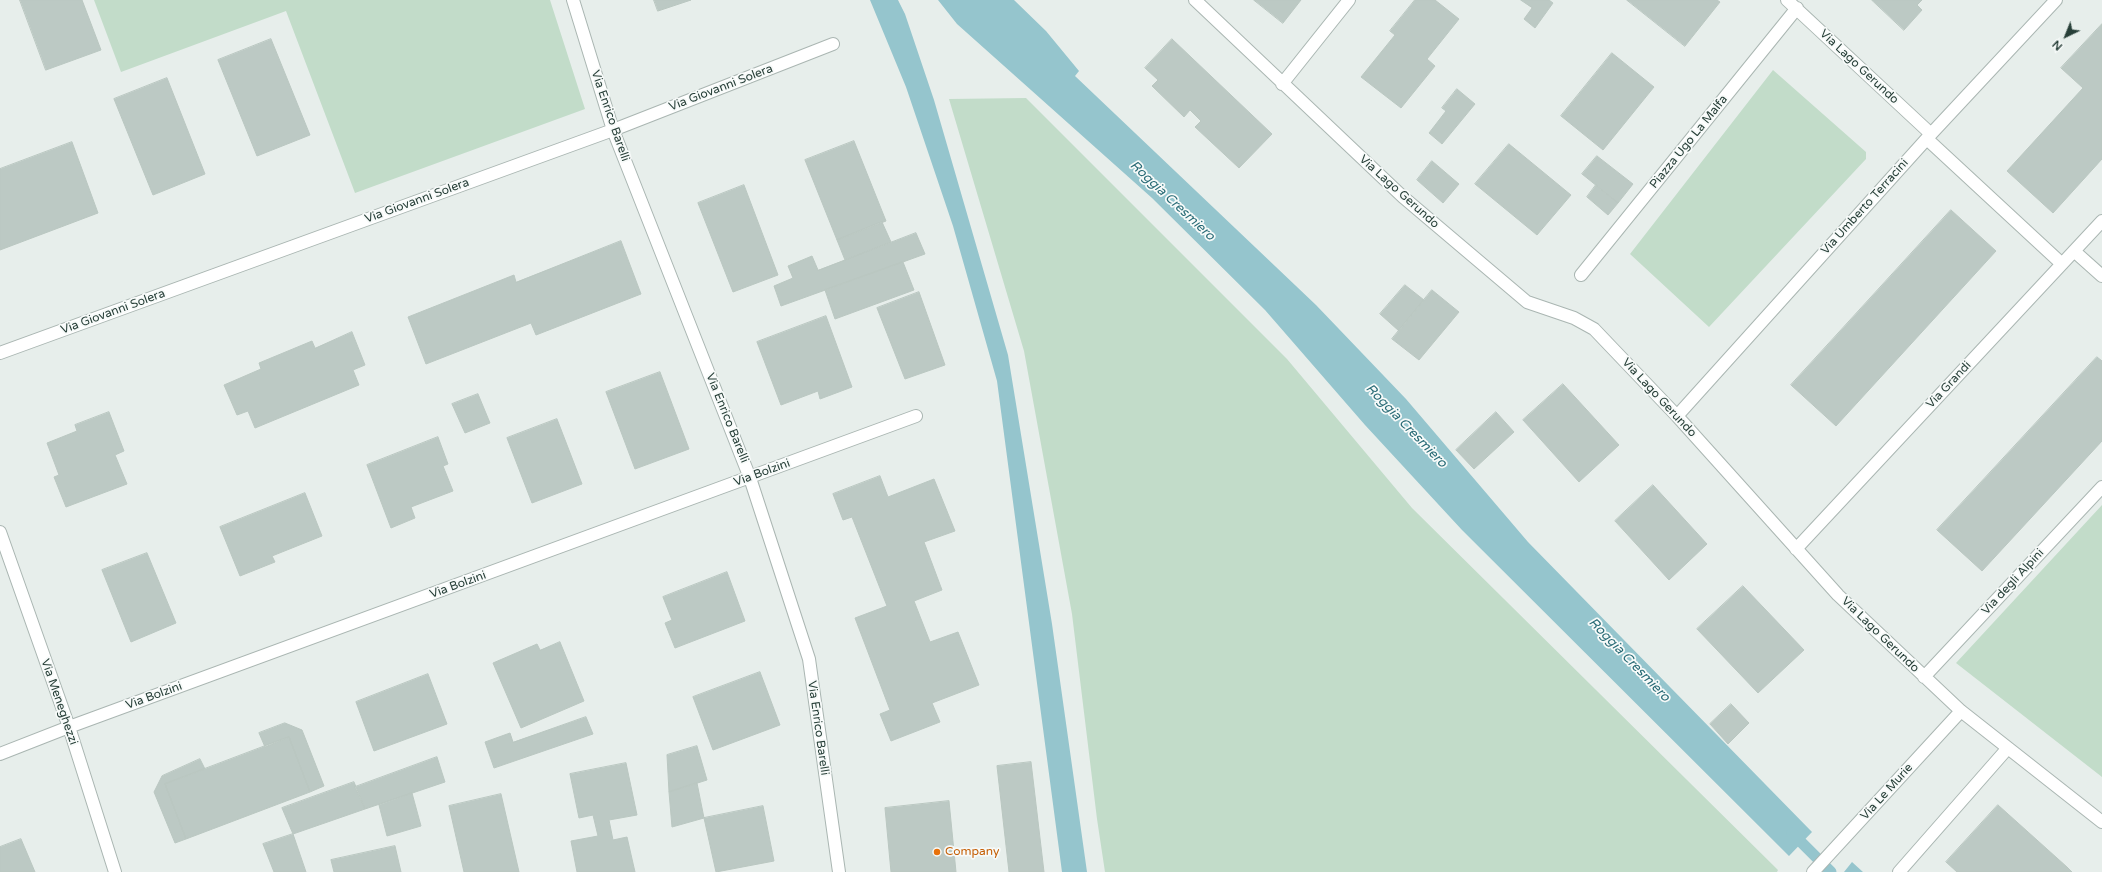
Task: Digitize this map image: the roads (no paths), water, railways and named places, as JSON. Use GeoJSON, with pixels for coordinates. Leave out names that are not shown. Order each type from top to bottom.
{"type":"FeatureCollection","features":[{"type":"Feature","properties":{"kind":"street","name":"Via Enrico Barelli"},"geometry":{"type":"LineString","coordinates":[[573,0],[612,130],[750,478],[809,659],[839,872]]}},
{"type":"Feature","properties":{"kind":"street","name":"Via Lago Gerundo"},"geometry":{"type":"LineString","coordinates":[[1195,0],[1402,197],[1527,302],[1574,318],[1594,329],[1676,416],[1838,595],[1961,711],[2102,822]]}},
{"type":"Feature","properties":{"kind":"street"},"geometry":{"type":"LineString","coordinates":[[1282,84],[1349,0]]}},
{"type":"Feature","properties":{"kind":"street","name":"Via Lago Gerundo"},"geometry":{"type":"LineString","coordinates":[[1787,0],[2062,264]]}},
{"type":"Feature","properties":{"kind":"street","name":"Via Umberto Terracini"},"geometry":{"type":"LineString","coordinates":[[1676,416],[1929,137],[2056,0]]}},
{"type":"Feature","properties":{"kind":"street","name":"Piazza Ugo La Malfa"},"geometry":{"type":"LineString","coordinates":[[1581,275],[1797,8]]}},
{"type":"Feature","properties":{"kind":"street","name":"Via Giovanni Solera"},"geometry":{"type":"LineString","coordinates":[[0,353],[612,130],[833,44]]}},
{"type":"Feature","properties":{"kind":"street","name":"Via Grandi"},"geometry":{"type":"LineString","coordinates":[[1796,550],[2102,221]]}},
{"type":"Feature","properties":{"kind":"street"},"geometry":{"type":"LineString","coordinates":[[2074,251],[2102,276]]}},
{"type":"Feature","properties":{"kind":"street","name":"Via Bolzini"},"geometry":{"type":"LineString","coordinates":[[0,754],[69,727],[916,416]]}},
{"type":"Feature","properties":{"kind":"street","name":"Via degli Alpini"},"geometry":{"type":"LineString","coordinates":[[1924,677],[2102,487]]}},
{"type":"Feature","properties":{"kind":"street","name":"Via Meneghezzi"},"geometry":{"type":"LineString","coordinates":[[0,532],[69,727],[115,872]]}},
{"type":"Feature","properties":{"kind":"street","name":"Via Le Murie"},"geometry":{"type":"LineString","coordinates":[[1813,872],[1961,711]]}},
{"type":"Feature","properties":{"kind":"street"},"geometry":{"type":"LineString","coordinates":[[1899,872],[2007,748]]}},
{"type":"Feature","properties":{"kind":"water"},"geometry":{"type":"Polygon","coordinates":[[[870,0],[898,0],[905,14],[934,100],[1008,355],[1052,624],[1087,872],[1062,872],[997,381],[953,226],[906,87],[870,0]]]}},
{"type":"Feature","properties":{"kind":"water"},"geometry":{"type":"Polygon","coordinates":[[[938,0],[1014,0],[1046,31],[1079,71],[1075,76],[1316,305],[1406,399],[1528,542],[1812,832],[1789,856],[1462,530],[1365,425],[1265,310],[1152,198],[957,24],[938,0]]]}},
{"type":"Feature","properties":{"kind":"water"},"geometry":{"type":"Polygon","coordinates":[[[1852,862],[1863,872],[1844,872],[1852,862]]]}},
{"type":"Feature","properties":{"kind":"waterway","name":"Roggia Cresmiero"},"geometry":{"type":"LineString","coordinates":[[1792,833],[1831,872]]}},
{"type":"Feature","properties":{"kind":"place","name":"Company"},"geometry":{"type":"Point","coordinates":[937,852]}}]}
